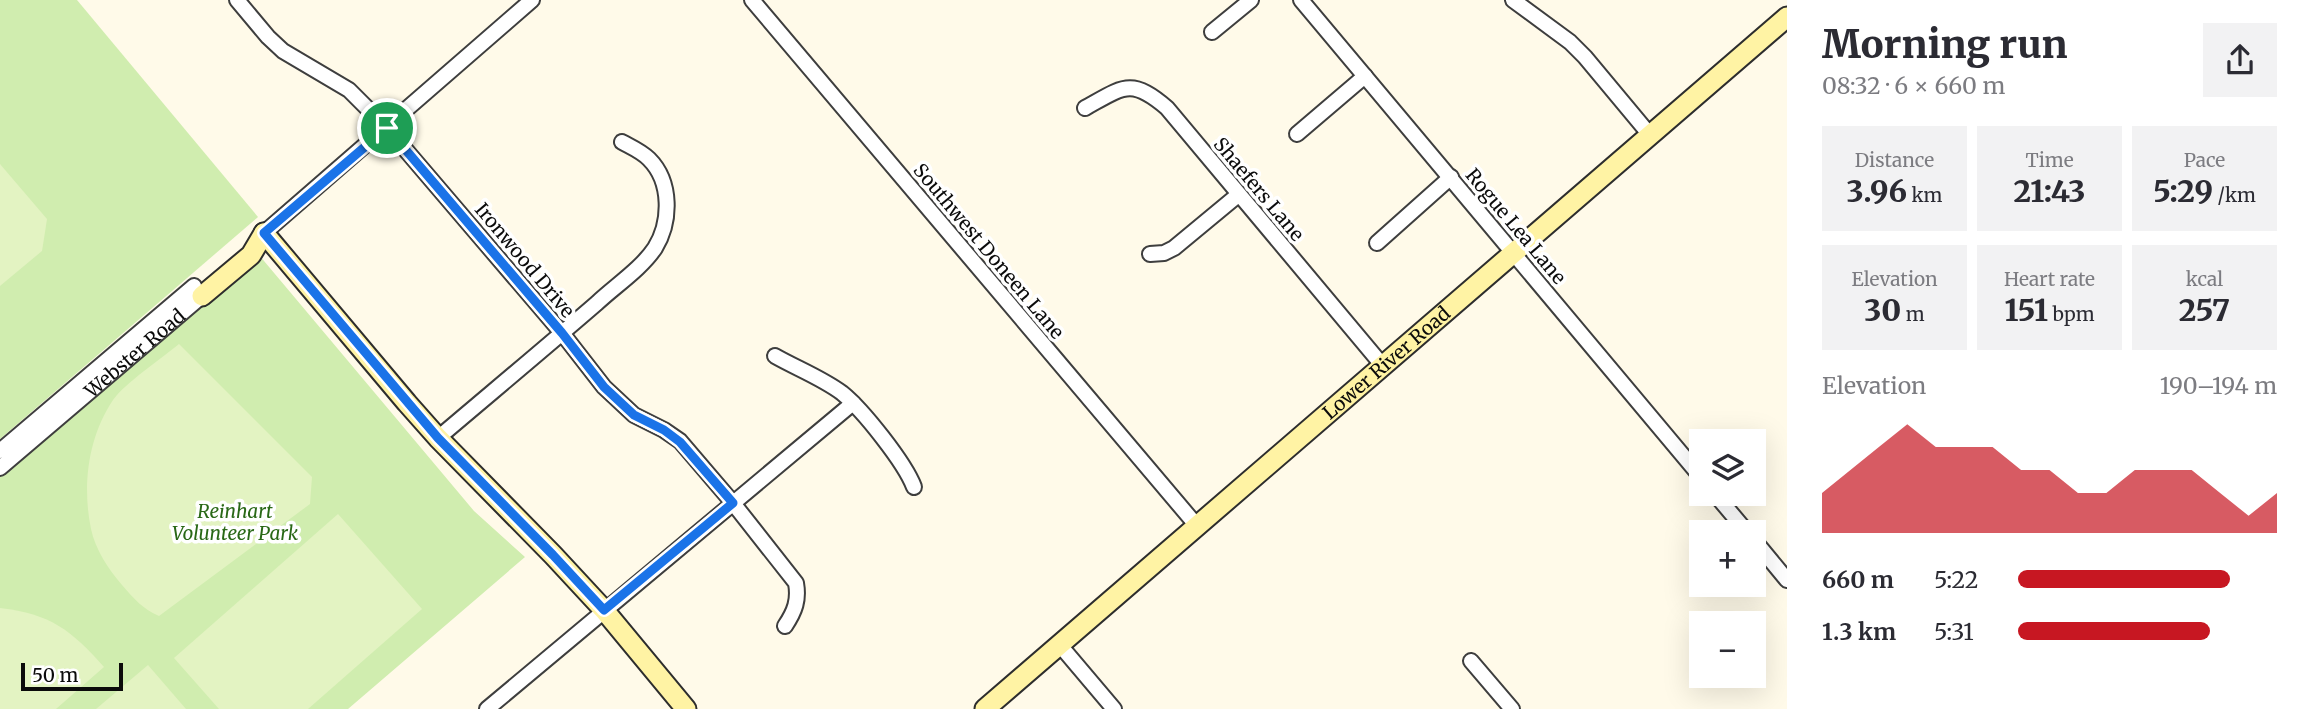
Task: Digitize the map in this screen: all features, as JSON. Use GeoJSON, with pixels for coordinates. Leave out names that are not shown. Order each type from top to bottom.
{"type":"FeatureCollection","features":[{"type":"Feature","properties":{"kind":"street","name":"Ironwood Drive"},"geometry":{"type":"LineString","coordinates":[[237,0],[283,51],[349,90],[387,128],[623,407],[680,442],[733,503],[796,583],[799,596],[794,612],[785,626]]}},
{"type":"Feature","properties":{"kind":"street","name":"Southwest Doneen Lane"},"geometry":{"type":"LineString","coordinates":[[752,0],[1197,526]]}},
{"type":"Feature","properties":{"kind":"street"},"geometry":{"type":"LineString","coordinates":[[1212,32],[1251,0]]}},
{"type":"Feature","properties":{"kind":"street","name":"Rogue Lea Lane"},"geometry":{"type":"LineString","coordinates":[[1301,0],[1689,463]]}},
{"type":"Feature","properties":{"kind":"street"},"geometry":{"type":"LineString","coordinates":[[1516,1],[1570,42],[1585,57],[1650,135]]}},
{"type":"Feature","properties":{"kind":"street","name":"Webster Road"},"geometry":{"type":"LineString","coordinates":[[0,451],[198,291],[251,254],[264,233],[387,128],[522,3]]}},
{"type":"Feature","properties":{"kind":"street","name":"Lower River Road"},"geometry":{"type":"LineString","coordinates":[[985,709],[1787,17]]}},
{"type":"Feature","properties":{"kind":"street"},"geometry":{"type":"LineString","coordinates":[[1297,134],[1365,76]]}},
{"type":"Feature","properties":{"kind":"street","name":"Shaefers Lane"},"geometry":{"type":"LineString","coordinates":[[1085,108],[1126,87],[1139,88],[1167,108],[1383,366]]}},
{"type":"Feature","properties":{"kind":"street"},"geometry":{"type":"LineString","coordinates":[[438,438],[562,333],[654,249],[663,231],[667,209],[666,192],[660,175],[650,160],[621,142]]}},
{"type":"Feature","properties":{"kind":"street"},"geometry":{"type":"LineString","coordinates":[[1377,243],[1451,177]]}},
{"type":"Feature","properties":{"kind":"street"},"geometry":{"type":"LineString","coordinates":[[1150,254],[1164,253],[1174,248],[1238,195]]}},
{"type":"Feature","properties":{"kind":"street"},"geometry":{"type":"LineString","coordinates":[[264,233],[438,438],[604,610],[687,709]]}},
{"type":"Feature","properties":{"kind":"street","name":"Webster Road"},"geometry":{"type":"LineString","coordinates":[[0,468],[198,291]]}},
{"type":"Feature","properties":{"kind":"street"},"geometry":{"type":"LineString","coordinates":[[775,356],[841,392],[853,403],[899,459],[915,487]]}},
{"type":"Feature","properties":{"kind":"street"},"geometry":{"type":"LineString","coordinates":[[487,709],[853,403]]}},
{"type":"Feature","properties":{"kind":"street"},"geometry":{"type":"LineString","coordinates":[[1725,506],[1737,520]]}},
{"type":"Feature","properties":{"kind":"street"},"geometry":{"type":"LineString","coordinates":[[1766,555],[1787,580]]}},
{"type":"Feature","properties":{"kind":"street"},"geometry":{"type":"LineString","coordinates":[[1059,644],[1114,709]]}},
{"type":"Feature","properties":{"kind":"street"},"geometry":{"type":"LineString","coordinates":[[1471,661],[1512,709]]}},
{"type":"Feature","properties":{"kind":"green space"},"geometry":{"type":"Polygon","coordinates":[[[0,0],[77,0],[258,217],[0,439],[0,0]]]}},
{"type":"Feature","properties":{"kind":"green space"},"geometry":{"type":"Polygon","coordinates":[[[0,164],[47,219],[42,251],[0,286],[0,164]]]}},
{"type":"Feature","properties":{"kind":"green space","name":"Reinhart Volunteer Park"},"geometry":{"type":"Polygon","coordinates":[[[259,255],[474,511],[525,557],[348,709],[0,709],[0,461],[259,255]]]}},
{"type":"Feature","properties":{"kind":"green space"},"geometry":{"type":"Polygon","coordinates":[[[179,344],[312,477],[310,504],[159,616],[143,607],[131,595],[112,573],[99,552],[88,513],[87,479],[98,430],[113,400],[134,379],[179,344]]]}},
{"type":"Feature","properties":{"kind":"green space"},"geometry":{"type":"Polygon","coordinates":[[[338,514],[422,609],[308,709],[219,709],[174,658],[338,514]]]}},
{"type":"Feature","properties":{"kind":"green space"},"geometry":{"type":"Polygon","coordinates":[[[0,608],[33,615],[59,626],[81,643],[104,667],[56,709],[0,709],[0,608]]]}},
{"type":"Feature","properties":{"kind":"green space"},"geometry":{"type":"Polygon","coordinates":[[[148,665],[186,709],[96,709],[148,665]]]}},
{"type":"Feature","properties":{"kind":"route"},"geometry":{"type":"LineString","coordinates":[[387,128],[562,333],[604,387],[634,415],[664,430],[680,442],[733,503],[604,610],[438,438],[264,233],[387,128]]}}]}
